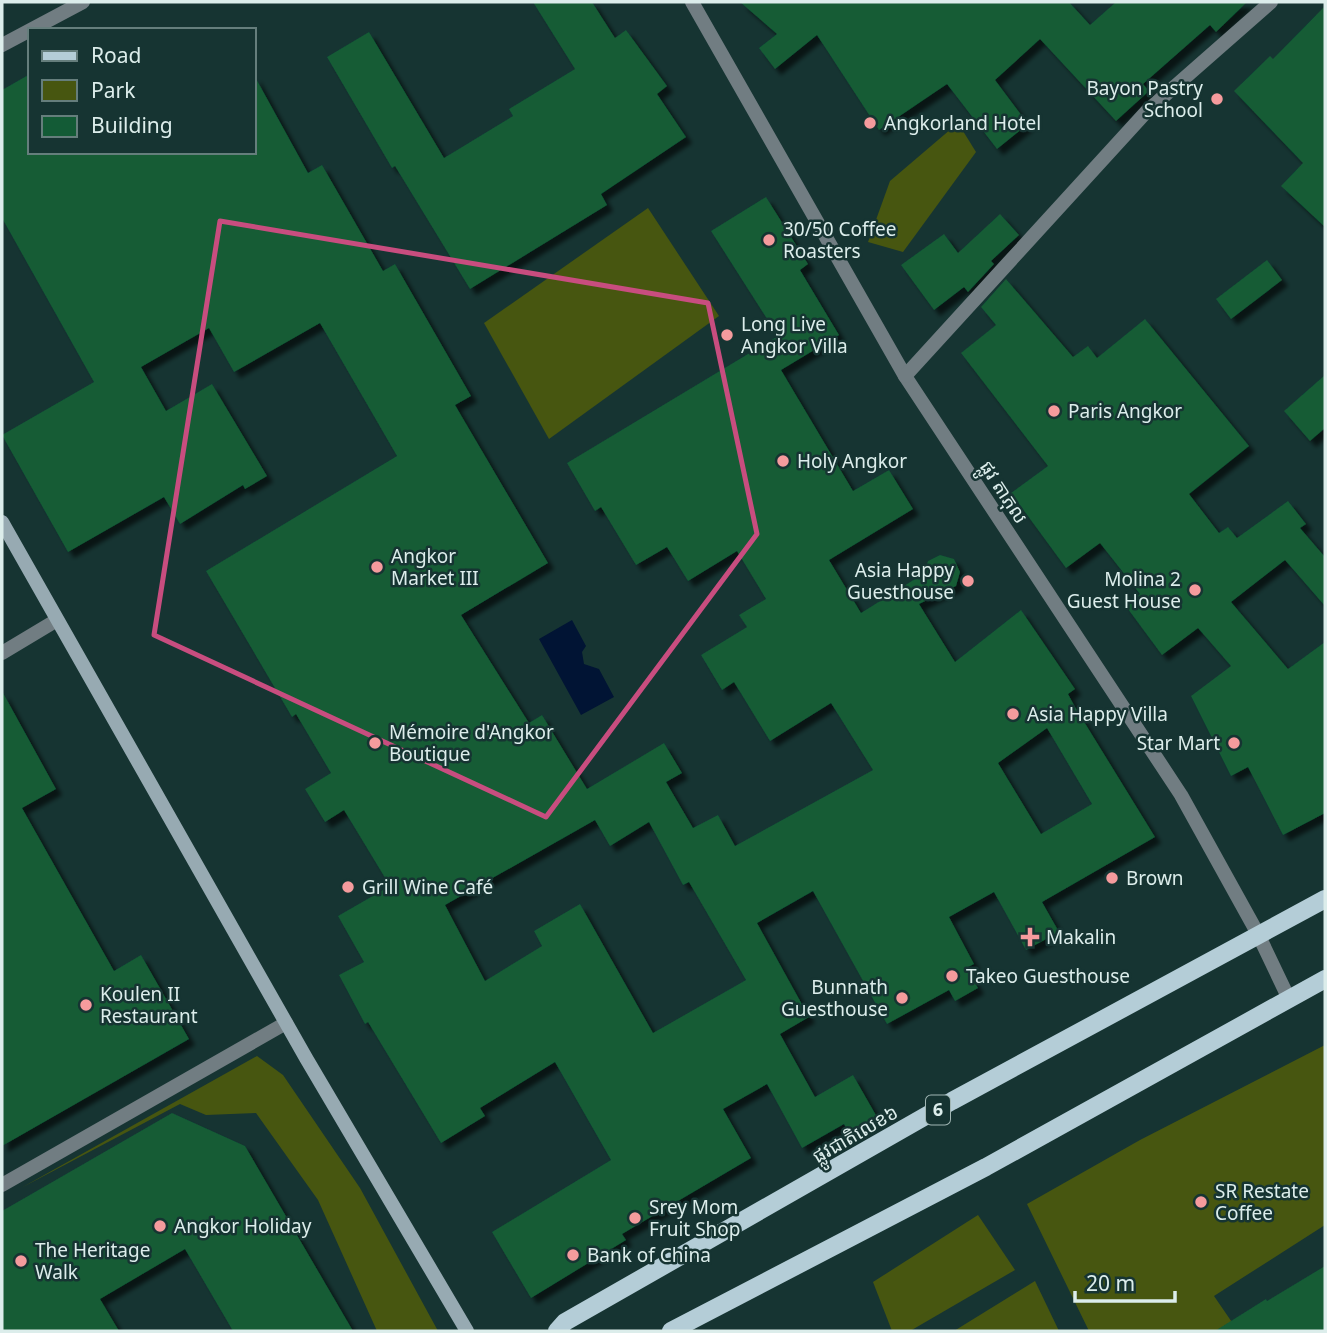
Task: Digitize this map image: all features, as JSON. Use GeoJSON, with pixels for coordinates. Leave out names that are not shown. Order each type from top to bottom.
{"type":"FeatureCollection","features":[{"type":"Feature","properties":{"kind":"main road"},"geometry":{"type":"LineString","coordinates":[[2,522],[286,1023],[467,1331]]}},
{"type":"Feature","properties":{"kind":"main road","name":"ផ្លូវជាតិលេខ៦"},"geometry":{"type":"LineString","coordinates":[[557,1331],[565,1322],[952,1101],[1325,899]]}},
{"type":"Feature","properties":{"kind":"main road"},"geometry":{"type":"LineString","coordinates":[[671,1331],[986,1167],[1325,979]]}},
{"type":"Feature","properties":{"kind":"street"},"geometry":{"type":"LineString","coordinates":[[34,28],[83,2]]}},
{"type":"Feature","properties":{"kind":"street","name":"ផ្លូវ តាភុល"},"geometry":{"type":"LineString","coordinates":[[692,2],[905,376],[1181,795],[1258,934],[1289,999]]}},
{"type":"Feature","properties":{"kind":"street"},"geometry":{"type":"LineString","coordinates":[[905,376],[1147,111],[1271,2]]}},
{"type":"Feature","properties":{"kind":"street"},"geometry":{"type":"LineString","coordinates":[[2,45],[28,31]]}},
{"type":"Feature","properties":{"kind":"street"},"geometry":{"type":"LineString","coordinates":[[2,653],[57,620]]}},
{"type":"Feature","properties":{"kind":"street"},"geometry":{"type":"LineString","coordinates":[[2,1185],[286,1023]]}},
{"type":"Feature","properties":{"kind":"highlighted area"},"geometry":{"type":"Polygon","coordinates":[[[220,221],[708,303],[757,534],[546,817],[154,635],[220,221]]]}},
{"type":"Feature","properties":{"kind":"green space"},"geometry":{"type":"Polygon","coordinates":[[[958,123],[976,152],[903,252],[868,242],[890,181],[958,123]]]}},
{"type":"Feature","properties":{"kind":"green space"},"geometry":{"type":"Polygon","coordinates":[[[648,208],[719,316],[549,439],[484,323],[648,208]]]}},
{"type":"Feature","properties":{"kind":"green space"},"geometry":{"type":"Polygon","coordinates":[[[1325,1045],[1325,1225],[1214,1296],[1238,1331],[1089,1331],[1027,1204],[1140,1140],[1325,1045]]]}},
{"type":"Feature","properties":{"kind":"green space"},"geometry":{"type":"Polygon","coordinates":[[[257,1056],[283,1075],[360,1188],[438,1331],[377,1331],[318,1200],[256,1113],[206,1115],[180,1104],[21,1188],[257,1056]]]}},
{"type":"Feature","properties":{"kind":"green space"},"geometry":{"type":"Polygon","coordinates":[[[978,1215],[1015,1270],[910,1331],[892,1331],[873,1282],[978,1215]]]}},
{"type":"Feature","properties":{"kind":"green space"},"geometry":{"type":"Polygon","coordinates":[[[1035,1281],[1059,1331],[954,1331],[1035,1281]]]}},
{"type":"Feature","properties":{"kind":"water"},"geometry":{"type":"Polygon","coordinates":[[[572,620],[586,646],[582,652],[584,664],[599,669],[614,697],[581,715],[539,639],[572,620]]]}},
{"type":"Feature","properties":{"kind":"building"},"geometry":{"type":"Polygon","coordinates":[[[533,2],[592,2],[615,38],[626,30],[667,86],[657,94],[686,137],[601,194],[607,205],[470,289],[395,166],[392,168],[327,57],[369,32],[444,158],[513,116],[509,109],[575,69],[533,2]]]}},
{"type":"Feature","properties":{"kind":"building"},"geometry":{"type":"Polygon","coordinates":[[[740,2],[1069,2],[1090,25],[1116,2],[1247,2],[1216,32],[1210,25],[1143,84],[1149,91],[1116,121],[1040,39],[995,80],[1028,124],[997,149],[947,84],[879,130],[817,35],[775,69],[759,48],[777,34],[740,2]]]}},
{"type":"Feature","properties":{"kind":"building"},"geometry":{"type":"Polygon","coordinates":[[[1325,6],[1325,227],[1281,186],[1303,163],[1234,91],[1270,56],[1273,59],[1325,6]]]}},
{"type":"Feature","properties":{"kind":"building"},"geometry":{"type":"Polygon","coordinates":[[[28,75],[28,154],[256,154],[256,79],[308,173],[322,165],[383,271],[395,264],[471,396],[455,405],[548,563],[461,615],[529,723],[542,715],[587,789],[664,743],[682,773],[666,782],[693,828],[718,815],[735,846],[873,770],[831,703],[770,741],[734,682],[722,690],[701,655],[747,627],[739,615],[766,599],[737,551],[688,581],[667,547],[636,565],[601,507],[595,511],[567,463],[778,336],[711,231],[766,197],[808,264],[800,270],[839,335],[781,370],[853,491],[889,470],[913,509],[829,560],[861,613],[923,574],[928,561],[940,555],[954,559],[960,572],[956,586],[919,604],[955,662],[1021,610],[1075,689],[1068,694],[1075,707],[1155,837],[1042,902],[1059,932],[1026,950],[994,892],[949,917],[974,964],[966,968],[978,988],[955,1001],[949,990],[887,1024],[813,891],[757,923],[809,1017],[780,1034],[815,1097],[853,1075],[877,1117],[849,1133],[844,1124],[802,1148],[767,1084],[723,1109],[751,1158],[622,1234],[626,1240],[531,1298],[492,1232],[611,1160],[555,1062],[480,1108],[485,1116],[441,1143],[368,1022],[365,1024],[339,975],[364,962],[338,916],[390,886],[344,810],[325,822],[305,789],[331,773],[296,714],[292,717],[206,571],[397,456],[320,323],[234,372],[209,328],[141,367],[166,411],[212,384],[267,476],[245,489],[243,485],[180,524],[164,497],[68,552],[2,435],[94,382],[2,218],[2,90],[28,75]],[[1047,728],[998,763],[1041,834],[1092,804],[1047,728]],[[595,820],[445,905],[485,981],[542,946],[534,931],[580,904],[653,1033],[746,980],[689,882],[683,885],[649,822],[610,846],[595,820]]]}},
{"type":"Feature","properties":{"kind":"building"},"geometry":{"type":"Polygon","coordinates":[[[1000,214],[1019,235],[991,261],[994,264],[968,292],[964,287],[934,310],[901,265],[944,234],[958,253],[1000,214]]]}},
{"type":"Feature","properties":{"kind":"building"},"geometry":{"type":"Polygon","coordinates":[[[1267,260],[1282,280],[1231,319],[1216,299],[1267,260]]]}},
{"type":"Feature","properties":{"kind":"building"},"geometry":{"type":"Polygon","coordinates":[[[1006,279],[1073,357],[1088,346],[1097,358],[1145,319],[1249,446],[1189,494],[1219,533],[1228,527],[1237,538],[1288,501],[1306,524],[1300,528],[1325,557],[1325,606],[1285,560],[1231,602],[1288,669],[1325,642],[1325,813],[1283,835],[1248,767],[1231,776],[1191,696],[1231,666],[1198,628],[1162,655],[1125,605],[1140,594],[1100,543],[1066,568],[1011,493],[1048,466],[961,353],[996,325],[981,307],[1006,279]]]}},
{"type":"Feature","properties":{"kind":"building"},"geometry":{"type":"Polygon","coordinates":[[[1325,375],[1325,428],[1310,441],[1284,411],[1325,375]]]}},
{"type":"Feature","properties":{"kind":"building","name":"Koulen II Restaurant"},"geometry":{"type":"Polygon","coordinates":[[[2,691],[56,789],[22,808],[114,971],[141,955],[189,1039],[2,1146],[2,691]]]}},
{"type":"Feature","properties":{"kind":"building","name":"Angkor Holiday"},"geometry":{"type":"Polygon","coordinates":[[[172,1113],[245,1146],[353,1331],[233,1331],[185,1249],[100,1299],[119,1331],[2,1331],[2,1211],[172,1113]]]}},
{"type":"Feature","properties":{"kind":"building"},"geometry":{"type":"Polygon","coordinates":[[[1325,1266],[1325,1331],[1215,1331],[1266,1299],[1267,1301],[1325,1266]]]}},
{"type":"Feature","properties":{"kind":"place","name":"Bayon Pastry School"},"geometry":{"type":"Point","coordinates":[1217,99]}},
{"type":"Feature","properties":{"kind":"place","name":"Angkorland Hotel"},"geometry":{"type":"Point","coordinates":[870,123]}},
{"type":"Feature","properties":{"kind":"place","name":"30/50 Coffee Roasters"},"geometry":{"type":"Point","coordinates":[769,240]}},
{"type":"Feature","properties":{"kind":"place","name":"Long Live Angkor Villa"},"geometry":{"type":"Point","coordinates":[727,335]}},
{"type":"Feature","properties":{"kind":"place","name":"Paris Angkor"},"geometry":{"type":"Point","coordinates":[1054,411]}},
{"type":"Feature","properties":{"kind":"place","name":"Holy Angkor"},"geometry":{"type":"Point","coordinates":[783,461]}},
{"type":"Feature","properties":{"kind":"place","name":"Angkor Market III"},"geometry":{"type":"Point","coordinates":[377,567]}},
{"type":"Feature","properties":{"kind":"place","name":"Asia Happy Guesthouse"},"geometry":{"type":"Point","coordinates":[968,581]}},
{"type":"Feature","properties":{"kind":"place","name":"Molina 2 Guest House"},"geometry":{"type":"Point","coordinates":[1195,590]}},
{"type":"Feature","properties":{"kind":"place","name":"Asia Happy Villa"},"geometry":{"type":"Point","coordinates":[1013,714]}},
{"type":"Feature","properties":{"kind":"place","name":"Mémoire d'Angkor Boutique"},"geometry":{"type":"Point","coordinates":[375,743]}},
{"type":"Feature","properties":{"kind":"place","name":"Star Mart"},"geometry":{"type":"Point","coordinates":[1234,743]}},
{"type":"Feature","properties":{"kind":"place","name":"Brown"},"geometry":{"type":"Point","coordinates":[1112,878]}},
{"type":"Feature","properties":{"kind":"place","name":"Grill Wine Café"},"geometry":{"type":"Point","coordinates":[348,887]}},
{"type":"Feature","properties":{"kind":"place","name":"Makalin"},"geometry":{"type":"Point","coordinates":[1030,937]}},
{"type":"Feature","properties":{"kind":"place","name":"Takeo Guesthouse"},"geometry":{"type":"Point","coordinates":[952,976]}},
{"type":"Feature","properties":{"kind":"place","name":"Bunnath Guesthouse"},"geometry":{"type":"Point","coordinates":[902,998]}},
{"type":"Feature","properties":{"kind":"place","name":"Koulen II Restaurant"},"geometry":{"type":"Point","coordinates":[86,1005]}},
{"type":"Feature","properties":{"kind":"place","name":"SR Restate Coffee"},"geometry":{"type":"Point","coordinates":[1201,1202]}},
{"type":"Feature","properties":{"kind":"place","name":"Srey Mom Fruit Shop"},"geometry":{"type":"Point","coordinates":[635,1218]}},
{"type":"Feature","properties":{"kind":"place","name":"Angkor Holiday"},"geometry":{"type":"Point","coordinates":[160,1226]}},
{"type":"Feature","properties":{"kind":"place","name":"Bank of China"},"geometry":{"type":"Point","coordinates":[573,1255]}},
{"type":"Feature","properties":{"kind":"place","name":"The Heritage Walk"},"geometry":{"type":"Point","coordinates":[21,1261]}}]}
